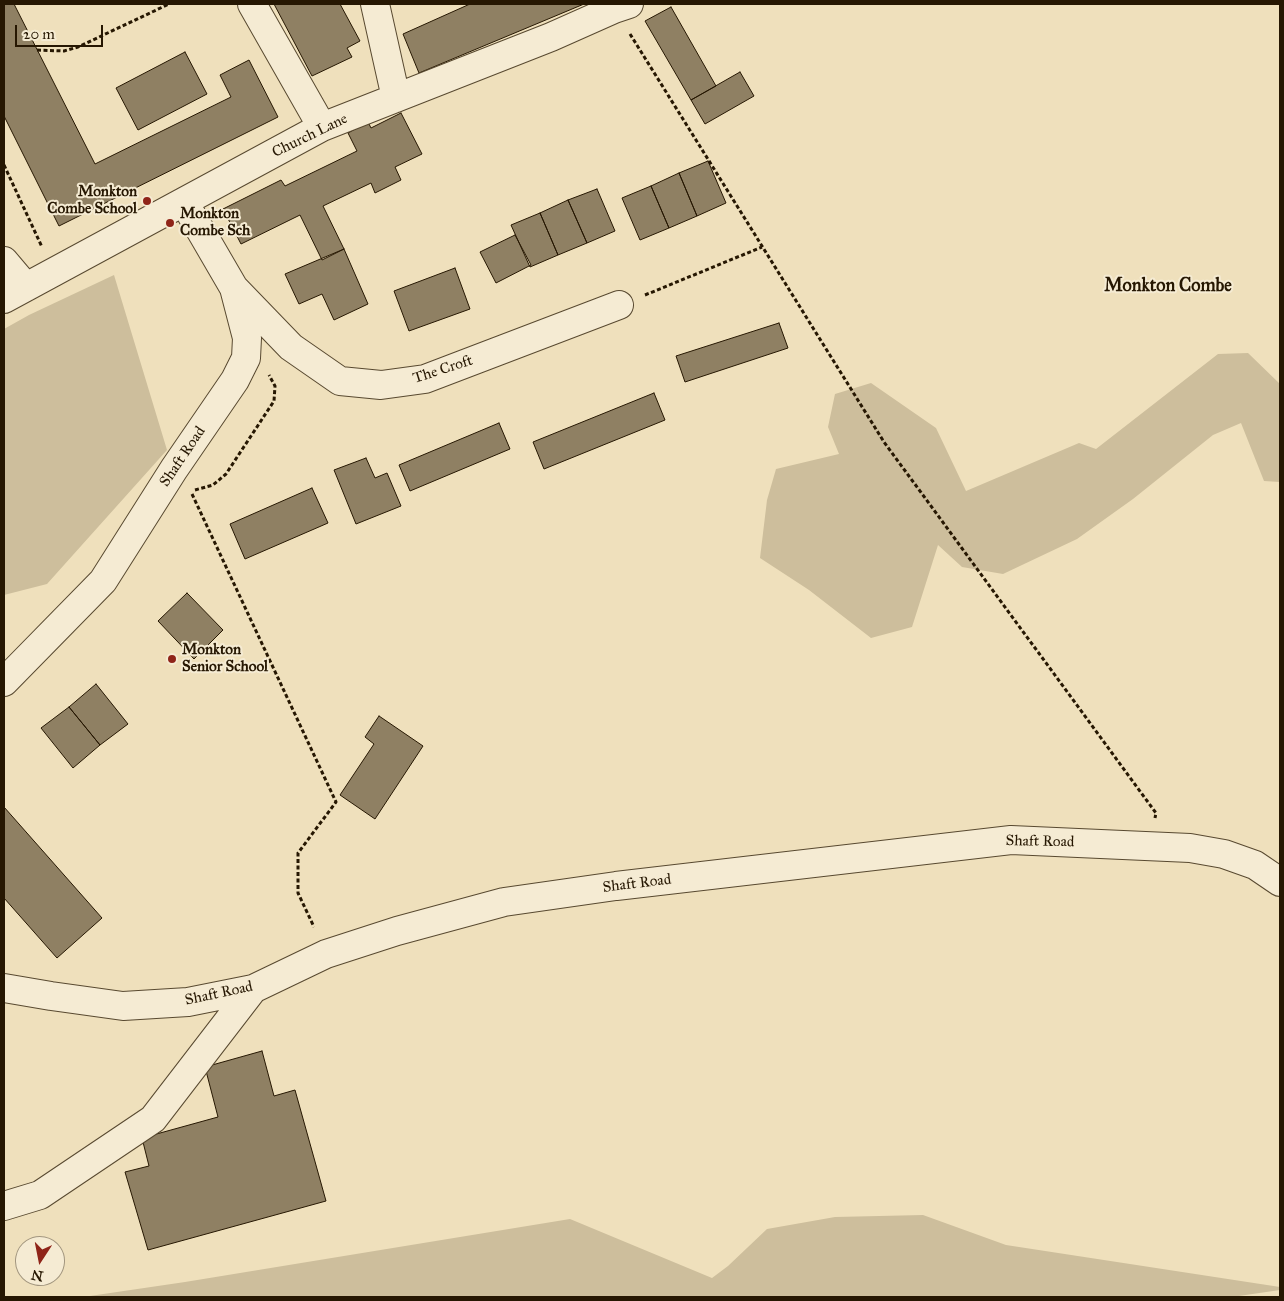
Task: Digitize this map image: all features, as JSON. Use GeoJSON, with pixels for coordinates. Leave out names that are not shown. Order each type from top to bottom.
{"type":"FeatureCollection","features":[{"type":"Feature","properties":{"kind":"street"},"geometry":{"type":"LineString","coordinates":[[252,4],[322,127]]}},
{"type":"Feature","properties":{"kind":"street"},"geometry":{"type":"LineString","coordinates":[[375,4],[396,98]]}},
{"type":"Feature","properties":{"kind":"street","name":"Church Lane"},"geometry":{"type":"LineString","coordinates":[[15,293],[322,127],[551,37],[622,6]]}},
{"type":"Feature","properties":{"kind":"street","name":"Shaft Road"},"geometry":{"type":"LineString","coordinates":[[4,682],[103,581],[174,469],[235,380],[246,358],[247,338],[234,288],[184,202]]}},
{"type":"Feature","properties":{"kind":"street"},"geometry":{"type":"LineString","coordinates":[[4,261],[15,293]]}},
{"type":"Feature","properties":{"kind":"street","name":"The Croft"},"geometry":{"type":"LineString","coordinates":[[234,288],[291,346],[340,381],[381,385],[426,378],[619,305]]}},
{"type":"Feature","properties":{"kind":"street","name":"Shaft Road"},"geometry":{"type":"LineString","coordinates":[[4,988],[123,1006],[188,1002],[252,989],[326,954],[397,931],[504,902],[616,886],[1010,840],[1190,848],[1224,854],[1255,866],[1280,882]]}},
{"type":"Feature","properties":{"kind":"street"},"geometry":{"type":"LineString","coordinates":[[4,1206],[40,1195],[153,1119],[252,989]]}},
{"type":"Feature","properties":{"kind":"path"},"geometry":{"type":"LineString","coordinates":[[37,50],[64,51],[78,47],[168,4]]}},
{"type":"Feature","properties":{"kind":"path"},"geometry":{"type":"LineString","coordinates":[[622,6],[762,247],[884,442],[1156,812],[1151,846]]}},
{"type":"Feature","properties":{"kind":"path"},"geometry":{"type":"LineString","coordinates":[[4,165],[54,273]]}},
{"type":"Feature","properties":{"kind":"path"},"geometry":{"type":"LineString","coordinates":[[619,305],[762,247]]}},
{"type":"Feature","properties":{"kind":"path"},"geometry":{"type":"LineString","coordinates":[[174,469],[191,492],[336,802],[298,853],[298,893],[326,954]]}},
{"type":"Feature","properties":{"kind":"shaded area"},"geometry":{"type":"Polygon","coordinates":[[[114,275],[167,450],[47,584],[4,595],[4,329],[29,315],[114,275]]]}},
{"type":"Feature","properties":{"kind":"shaded area"},"geometry":{"type":"Polygon","coordinates":[[[1248,353],[1280,384],[1280,482],[1264,481],[1241,423],[1213,435],[1133,499],[1077,539],[1003,574],[962,567],[938,545],[912,627],[871,638],[809,590],[760,558],[767,500],[776,469],[839,454],[828,427],[835,394],[871,383],[936,428],[966,491],[1079,443],[1096,449],[1218,354],[1248,353]]]}},
{"type":"Feature","properties":{"kind":"shaded area"},"geometry":{"type":"Polygon","coordinates":[[[923,1215],[1006,1245],[1280,1287],[1280,1290],[1232,1297],[83,1297],[570,1219],[712,1278],[728,1266],[767,1229],[835,1217],[923,1215]]]}},
{"type":"Feature","properties":{"kind":"building"},"geometry":{"type":"Polygon","coordinates":[[[4,4],[14,4],[95,164],[231,97],[220,75],[249,60],[278,117],[59,226],[4,116],[4,4]]]}},
{"type":"Feature","properties":{"kind":"building"},"geometry":{"type":"Polygon","coordinates":[[[274,4],[340,4],[360,41],[347,48],[352,57],[312,76],[274,4]]]}},
{"type":"Feature","properties":{"kind":"building"},"geometry":{"type":"Polygon","coordinates":[[[470,4],[584,4],[419,73],[403,34],[470,4]]]}},
{"type":"Feature","properties":{"kind":"building"},"geometry":{"type":"Polygon","coordinates":[[[671,7],[716,86],[691,100],[645,21],[671,7]]]}},
{"type":"Feature","properties":{"kind":"building"},"geometry":{"type":"Polygon","coordinates":[[[185,52],[207,94],[138,130],[116,88],[185,52]]]}},
{"type":"Feature","properties":{"kind":"building"},"geometry":{"type":"Polygon","coordinates":[[[740,72],[754,96],[705,124],[691,100],[740,72]]]}},
{"type":"Feature","properties":{"kind":"building"},"geometry":{"type":"Polygon","coordinates":[[[401,113],[422,154],[395,167],[401,180],[375,193],[371,183],[323,206],[344,249],[322,260],[300,215],[241,244],[223,209],[281,180],[285,186],[357,151],[348,133],[368,122],[371,128],[401,113]]]}},
{"type":"Feature","properties":{"kind":"building"},"geometry":{"type":"Polygon","coordinates":[[[708,161],[726,203],[697,216],[679,173],[708,161]]]}},
{"type":"Feature","properties":{"kind":"building"},"geometry":{"type":"Polygon","coordinates":[[[679,173],[697,216],[669,228],[651,186],[679,173]]]}},
{"type":"Feature","properties":{"kind":"building"},"geometry":{"type":"Polygon","coordinates":[[[651,186],[669,228],[640,240],[622,198],[651,186]]]}},
{"type":"Feature","properties":{"kind":"building"},"geometry":{"type":"Polygon","coordinates":[[[597,189],[615,231],[587,243],[568,200],[597,189]]]}},
{"type":"Feature","properties":{"kind":"building"},"geometry":{"type":"Polygon","coordinates":[[[568,200],[587,243],[558,255],[540,213],[568,200]]]}},
{"type":"Feature","properties":{"kind":"building"},"geometry":{"type":"Polygon","coordinates":[[[540,213],[558,255],[530,267],[511,225],[540,213]]]}},
{"type":"Feature","properties":{"kind":"building"},"geometry":{"type":"Polygon","coordinates":[[[515,235],[531,265],[496,283],[480,252],[515,235]]]}},
{"type":"Feature","properties":{"kind":"building"},"geometry":{"type":"Polygon","coordinates":[[[344,249],[368,304],[334,320],[322,294],[299,304],[285,274],[344,249]]]}},
{"type":"Feature","properties":{"kind":"building"},"geometry":{"type":"Polygon","coordinates":[[[455,268],[470,309],[409,331],[394,291],[455,268]]]}},
{"type":"Feature","properties":{"kind":"building"},"geometry":{"type":"Polygon","coordinates":[[[779,323],[788,348],[685,382],[676,356],[779,323]]]}},
{"type":"Feature","properties":{"kind":"building"},"geometry":{"type":"Polygon","coordinates":[[[654,393],[665,420],[544,469],[533,442],[654,393]]]}},
{"type":"Feature","properties":{"kind":"building"},"geometry":{"type":"Polygon","coordinates":[[[499,423],[510,449],[410,491],[399,465],[499,423]]]}},
{"type":"Feature","properties":{"kind":"building"},"geometry":{"type":"Polygon","coordinates":[[[366,458],[375,478],[387,473],[401,506],[356,524],[334,470],[366,458]]]}},
{"type":"Feature","properties":{"kind":"building"},"geometry":{"type":"Polygon","coordinates":[[[312,488],[328,523],[245,559],[230,524],[312,488]]]}},
{"type":"Feature","properties":{"kind":"building"},"geometry":{"type":"Polygon","coordinates":[[[187,593],[223,630],[194,659],[158,621],[187,593]]]}},
{"type":"Feature","properties":{"kind":"building"},"geometry":{"type":"Polygon","coordinates":[[[96,684],[128,724],[100,745],[69,707],[96,684]]]}},
{"type":"Feature","properties":{"kind":"building"},"geometry":{"type":"Polygon","coordinates":[[[69,707],[100,745],[73,768],[41,728],[69,707]]]}},
{"type":"Feature","properties":{"kind":"building"},"geometry":{"type":"Polygon","coordinates":[[[379,716],[423,746],[375,819],[340,795],[374,744],[365,737],[379,716]]]}},
{"type":"Feature","properties":{"kind":"building"},"geometry":{"type":"Polygon","coordinates":[[[4,807],[102,918],[57,958],[4,898],[4,807]]]}},
{"type":"Feature","properties":{"kind":"building"},"geometry":{"type":"Polygon","coordinates":[[[262,1051],[274,1096],[295,1090],[326,1201],[148,1250],[125,1172],[149,1166],[142,1138],[218,1117],[205,1067],[262,1051]]]}},
{"type":"Feature","properties":{"kind":"place","name":"Monkton Combe School"},"geometry":{"type":"Point","coordinates":[147,201]}},
{"type":"Feature","properties":{"kind":"place","name":"Monkton Combe Sch"},"geometry":{"type":"Point","coordinates":[170,223]}},
{"type":"Feature","properties":{"kind":"place","name":"Monkton Senior School"},"geometry":{"type":"Point","coordinates":[172,659]}},
{"type":"Feature","properties":{"kind":"district","name":"Monkton Combe"},"geometry":{"type":"Point","coordinates":[1168,287]}}]}
